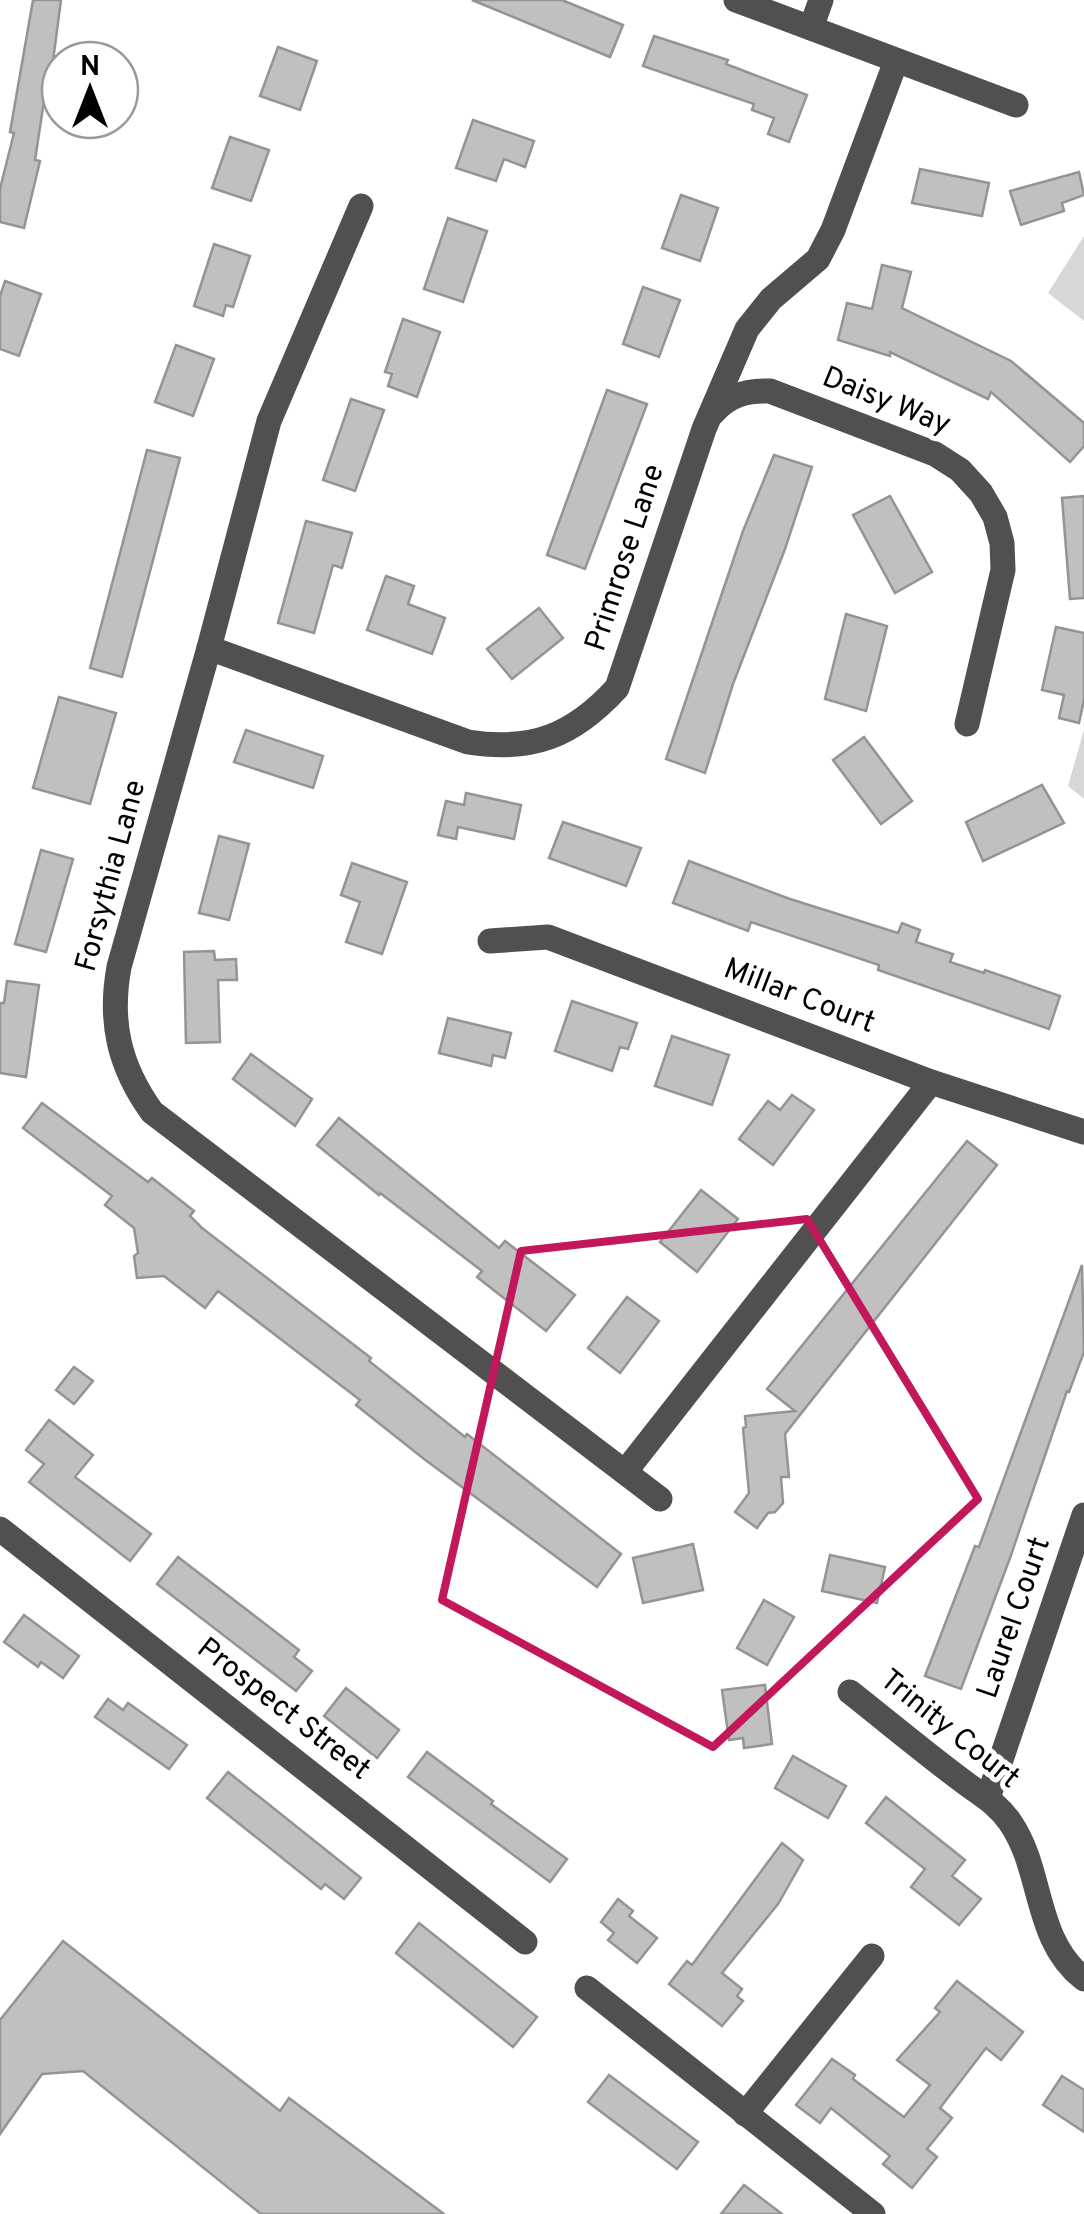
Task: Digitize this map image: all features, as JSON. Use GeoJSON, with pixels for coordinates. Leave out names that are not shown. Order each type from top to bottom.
{"type":"FeatureCollection","features":[{"type":"Feature","properties":{"kind":"street"},"geometry":{"type":"LineString","coordinates":[[736,0],[1016,105]]}},
{"type":"Feature","properties":{"kind":"street"},"geometry":{"type":"LineString","coordinates":[[812,28],[821,0]]}},
{"type":"Feature","properties":{"kind":"street","name":"Primrose Lane"},"geometry":{"type":"LineString","coordinates":[[210,648],[468,742],[495,746],[551,738],[586,718],[617,688],[707,421],[747,329],[770,298],[818,260],[833,230],[896,60]]}},
{"type":"Feature","properties":{"kind":"street","name":"Forsythia Lane"},"geometry":{"type":"LineString","coordinates":[[361,206],[269,421],[210,648],[119,967],[114,1024],[121,1056],[134,1087],[152,1112],[660,1499]]}},
{"type":"Feature","properties":{"kind":"street","name":"Daisy Way"},"geometry":{"type":"LineString","coordinates":[[707,421],[735,395],[770,391],[935,454],[960,470],[982,493],[1002,543],[1003,570],[967,724]]}},
{"type":"Feature","properties":{"kind":"street","name":"Millar Court"},"geometry":{"type":"LineString","coordinates":[[490,941],[548,938],[930,1082],[1084,1132]]}},
{"type":"Feature","properties":{"kind":"street"},"geometry":{"type":"LineString","coordinates":[[625,1472],[859,1178],[930,1082]]}},
{"type":"Feature","properties":{"kind":"street","name":"Laurel Court"},"geometry":{"type":"LineString","coordinates":[[988,1798],[1084,1515]]}},
{"type":"Feature","properties":{"kind":"street","name":"Prospect Street"},"geometry":{"type":"LineString","coordinates":[[0,1528],[525,1942]]}},
{"type":"Feature","properties":{"kind":"street","name":"Trinity Court"},"geometry":{"type":"LineString","coordinates":[[850,1692],[988,1798],[1010,1822],[1022,1843],[1058,1951],[1084,1979]]}},
{"type":"Feature","properties":{"kind":"street"},"geometry":{"type":"LineString","coordinates":[[745,2114],[872,1956]]}},
{"type":"Feature","properties":{"kind":"street"},"geometry":{"type":"LineString","coordinates":[[587,1988],[873,2214]]}},
{"type":"Feature","properties":{"kind":"highlighted area"},"geometry":{"type":"Polygon","coordinates":[[[807,1219],[978,1499],[713,1747],[442,1600],[521,1251],[807,1219]]]}},
{"type":"Feature","properties":{"kind":"shaded area"},"geometry":{"type":"Polygon","coordinates":[[[1084,236],[1084,321],[1048,293],[1084,236]]]}},
{"type":"Feature","properties":{"kind":"shaded area"},"geometry":{"type":"Polygon","coordinates":[[[1084,730],[1084,799],[1068,786],[1084,730]]]}},
{"type":"Feature","properties":{"kind":"building"},"geometry":{"type":"Polygon","coordinates":[[[33,0],[61,0],[56,40],[40,40],[40,127],[35,160],[40,161],[24,228],[0,222],[0,189],[14,133],[10,132],[33,0]]]}},
{"type":"Feature","properties":{"kind":"building"},"geometry":{"type":"Polygon","coordinates":[[[472,0],[562,0],[623,25],[610,57],[472,0]]]}},
{"type":"Feature","properties":{"kind":"building"},"geometry":{"type":"Polygon","coordinates":[[[654,36],[728,60],[726,64],[807,95],[789,142],[768,134],[774,118],[752,110],[754,104],[643,66],[654,36]]]}},
{"type":"Feature","properties":{"kind":"building"},"geometry":{"type":"Polygon","coordinates":[[[278,47],[317,61],[300,110],[260,96],[278,47]]]}},
{"type":"Feature","properties":{"kind":"building"},"geometry":{"type":"Polygon","coordinates":[[[473,120],[534,141],[525,167],[504,159],[496,181],[456,168],[473,120]]]}},
{"type":"Feature","properties":{"kind":"building"},"geometry":{"type":"Polygon","coordinates":[[[230,137],[269,150],[251,201],[212,188],[230,137]]]}},
{"type":"Feature","properties":{"kind":"building"},"geometry":{"type":"Polygon","coordinates":[[[920,169],[989,183],[982,216],[912,203],[920,169]]]}},
{"type":"Feature","properties":{"kind":"building"},"geometry":{"type":"Polygon","coordinates":[[[1079,172],[1084,195],[1062,203],[1064,211],[1021,225],[1010,191],[1079,172]]]}},
{"type":"Feature","properties":{"kind":"building"},"geometry":{"type":"Polygon","coordinates":[[[681,195],[718,208],[700,261],[662,248],[681,195]]]}},
{"type":"Feature","properties":{"kind":"building"},"geometry":{"type":"Polygon","coordinates":[[[448,218],[487,231],[463,302],[424,289],[448,218]]]}},
{"type":"Feature","properties":{"kind":"building"},"geometry":{"type":"Polygon","coordinates":[[[214,244],[250,256],[233,307],[226,305],[223,316],[194,306],[214,244]]]}},
{"type":"Feature","properties":{"kind":"building"},"geometry":{"type":"Polygon","coordinates":[[[882,265],[911,272],[902,308],[1011,361],[1084,423],[1084,446],[1070,462],[991,392],[988,399],[890,352],[890,356],[838,340],[847,303],[872,309],[882,265]]]}},
{"type":"Feature","properties":{"kind":"building"},"geometry":{"type":"Polygon","coordinates":[[[5,281],[41,294],[19,356],[0,349],[0,296],[5,281]]]}},
{"type":"Feature","properties":{"kind":"building"},"geometry":{"type":"Polygon","coordinates":[[[643,287],[680,300],[659,357],[623,344],[643,287]]]}},
{"type":"Feature","properties":{"kind":"building"},"geometry":{"type":"Polygon","coordinates":[[[403,319],[440,332],[417,397],[388,386],[392,374],[385,372],[403,319]]]}},
{"type":"Feature","properties":{"kind":"building"},"geometry":{"type":"Polygon","coordinates":[[[176,345],[214,359],[193,416],[155,402],[176,345]]]}},
{"type":"Feature","properties":{"kind":"building"},"geometry":{"type":"Polygon","coordinates":[[[607,390],[647,404],[585,569],[547,555],[607,390]]]}},
{"type":"Feature","properties":{"kind":"building"},"geometry":{"type":"Polygon","coordinates":[[[351,399],[384,410],[355,491],[323,480],[351,399]]]}},
{"type":"Feature","properties":{"kind":"building"},"geometry":{"type":"Polygon","coordinates":[[[147,450],[180,458],[122,677],[90,668],[147,450]]]}},
{"type":"Feature","properties":{"kind":"building"},"geometry":{"type":"Polygon","coordinates":[[[774,455],[812,467],[705,773],[666,759],[743,531],[774,455]]]}},
{"type":"Feature","properties":{"kind":"building"},"geometry":{"type":"Polygon","coordinates":[[[890,496],[932,572],[895,593],[853,515],[890,496]]]}},
{"type":"Feature","properties":{"kind":"building"},"geometry":{"type":"Polygon","coordinates":[[[1084,496],[1084,598],[1070,599],[1062,498],[1084,496]]]}},
{"type":"Feature","properties":{"kind":"building"},"geometry":{"type":"Polygon","coordinates":[[[306,521],[352,533],[342,568],[333,565],[314,633],[278,623],[306,521]]]}},
{"type":"Feature","properties":{"kind":"building"},"geometry":{"type":"Polygon","coordinates":[[[386,576],[414,586],[408,604],[445,618],[432,654],[367,630],[386,576]]]}},
{"type":"Feature","properties":{"kind":"building"},"geometry":{"type":"Polygon","coordinates":[[[539,608],[563,638],[512,679],[487,649],[539,608]]]}},
{"type":"Feature","properties":{"kind":"building"},"geometry":{"type":"Polygon","coordinates":[[[846,614],[887,626],[866,711],[825,699],[846,614]]]}},
{"type":"Feature","properties":{"kind":"building"},"geometry":{"type":"Polygon","coordinates":[[[1056,627],[1084,633],[1084,700],[1079,723],[1059,718],[1064,695],[1042,690],[1056,627]]]}},
{"type":"Feature","properties":{"kind":"building"},"geometry":{"type":"Polygon","coordinates":[[[59,697],[116,713],[90,804],[33,788],[59,697]]]}},
{"type":"Feature","properties":{"kind":"building"},"geometry":{"type":"Polygon","coordinates":[[[246,730],[323,756],[313,788],[234,762],[246,730]]]}},
{"type":"Feature","properties":{"kind":"building"},"geometry":{"type":"Polygon","coordinates":[[[864,737],[912,801],[881,824],[833,760],[864,737]]]}},
{"type":"Feature","properties":{"kind":"building"},"geometry":{"type":"Polygon","coordinates":[[[1042,785],[1064,823],[983,861],[966,822],[1042,785]]]}},
{"type":"Feature","properties":{"kind":"building"},"geometry":{"type":"Polygon","coordinates":[[[466,793],[521,805],[514,839],[458,827],[456,839],[438,835],[446,801],[464,805],[466,793]]]}},
{"type":"Feature","properties":{"kind":"building"},"geometry":{"type":"Polygon","coordinates":[[[563,822],[641,848],[626,886],[549,858],[563,822]]]}},
{"type":"Feature","properties":{"kind":"building"},"geometry":{"type":"Polygon","coordinates":[[[219,836],[249,844],[229,920],[199,913],[219,836]]]}},
{"type":"Feature","properties":{"kind":"building"},"geometry":{"type":"Polygon","coordinates":[[[41,850],[73,859],[46,952],[15,944],[41,850]]]}},
{"type":"Feature","properties":{"kind":"building"},"geometry":{"type":"Polygon","coordinates":[[[689,861],[790,899],[898,933],[902,923],[920,930],[916,942],[953,954],[950,962],[1060,996],[1049,1029],[751,922],[748,931],[673,903],[689,861]]]}},
{"type":"Feature","properties":{"kind":"building"},"geometry":{"type":"Polygon","coordinates":[[[352,863],[407,882],[382,954],[346,942],[360,902],[341,895],[352,863]]]}},
{"type":"Feature","properties":{"kind":"building"},"geometry":{"type":"Polygon","coordinates":[[[214,951],[215,960],[236,959],[237,980],[218,980],[220,1042],[186,1043],[184,952],[214,951]]]}},
{"type":"Feature","properties":{"kind":"building"},"geometry":{"type":"Polygon","coordinates":[[[7,981],[39,985],[26,1077],[0,1073],[0,1003],[4,1003],[7,981]]]}},
{"type":"Feature","properties":{"kind":"building"},"geometry":{"type":"Polygon","coordinates":[[[572,1001],[637,1023],[628,1049],[620,1047],[612,1071],[555,1051],[572,1001]]]}},
{"type":"Feature","properties":{"kind":"building"},"geometry":{"type":"Polygon","coordinates":[[[448,1018],[511,1033],[505,1058],[493,1055],[491,1066],[439,1053],[448,1018]]]}},
{"type":"Feature","properties":{"kind":"building"},"geometry":{"type":"Polygon","coordinates":[[[672,1036],[729,1055],[712,1105],[655,1086],[672,1036]]]}},
{"type":"Feature","properties":{"kind":"building"},"geometry":{"type":"Polygon","coordinates":[[[251,1054],[312,1099],[295,1126],[233,1079],[251,1054]]]}},
{"type":"Feature","properties":{"kind":"building"},"geometry":{"type":"Polygon","coordinates":[[[792,1095],[814,1110],[773,1165],[739,1139],[768,1101],[780,1110],[792,1095]]]}},
{"type":"Feature","properties":{"kind":"building"},"geometry":{"type":"Polygon","coordinates":[[[42,1103],[148,1182],[152,1178],[194,1211],[190,1216],[202,1228],[371,1358],[369,1361],[465,1437],[467,1434],[621,1554],[597,1587],[424,1459],[356,1405],[360,1400],[218,1291],[205,1308],[164,1276],[137,1278],[134,1228],[105,1205],[112,1196],[23,1128],[42,1103]]]}},
{"type":"Feature","properties":{"kind":"building"},"geometry":{"type":"Polygon","coordinates":[[[339,1118],[499,1248],[505,1241],[575,1295],[546,1331],[477,1277],[482,1271],[317,1145],[339,1118]]]}},
{"type":"Feature","properties":{"kind":"building"},"geometry":{"type":"Polygon","coordinates":[[[967,1141],[997,1165],[785,1434],[789,1477],[781,1477],[783,1503],[775,1512],[768,1513],[757,1528],[735,1512],[749,1493],[745,1416],[795,1411],[767,1389],[967,1141]]]}},
{"type":"Feature","properties":{"kind":"building"},"geometry":{"type":"Polygon","coordinates":[[[701,1190],[738,1219],[697,1272],[660,1242],[701,1190]]]}},
{"type":"Feature","properties":{"kind":"building"},"geometry":{"type":"Polygon","coordinates":[[[1082,1265],[1084,1352],[961,1689],[925,1676],[975,1546],[979,1547],[1082,1265]]]}},
{"type":"Feature","properties":{"kind":"building"},"geometry":{"type":"Polygon","coordinates":[[[627,1297],[659,1321],[620,1373],[588,1348],[627,1297]]]}},
{"type":"Feature","properties":{"kind":"building"},"geometry":{"type":"Polygon","coordinates":[[[74,1367],[93,1381],[74,1404],[56,1390],[74,1367]]]}},
{"type":"Feature","properties":{"kind":"building"},"geometry":{"type":"Polygon","coordinates":[[[49,1420],[93,1455],[75,1477],[151,1534],[130,1561],[29,1482],[44,1464],[26,1450],[49,1420]]]}},
{"type":"Feature","properties":{"kind":"building"},"geometry":{"type":"Polygon","coordinates":[[[693,1544],[703,1590],[643,1603],[633,1558],[693,1544]]]}},
{"type":"Feature","properties":{"kind":"building"},"geometry":{"type":"Polygon","coordinates":[[[830,1555],[885,1567],[877,1603],[822,1591],[830,1555]]]}},
{"type":"Feature","properties":{"kind":"building"},"geometry":{"type":"Polygon","coordinates":[[[178,1557],[299,1650],[294,1657],[312,1671],[296,1691],[157,1584],[178,1557]]]}},
{"type":"Feature","properties":{"kind":"building"},"geometry":{"type":"Polygon","coordinates":[[[764,1600],[794,1617],[767,1665],[737,1648],[764,1600]]]}},
{"type":"Feature","properties":{"kind":"building"},"geometry":{"type":"Polygon","coordinates":[[[24,1615],[79,1656],[63,1678],[41,1662],[38,1667],[4,1642],[24,1615]]]}},
{"type":"Feature","properties":{"kind":"building"},"geometry":{"type":"Polygon","coordinates":[[[765,1685],[772,1744],[744,1748],[743,1738],[729,1740],[722,1690],[765,1685]]]}},
{"type":"Feature","properties":{"kind":"building"},"geometry":{"type":"Polygon","coordinates":[[[346,1688],[399,1730],[377,1758],[324,1716],[346,1688]]]}},
{"type":"Feature","properties":{"kind":"building"},"geometry":{"type":"Polygon","coordinates":[[[108,1699],[123,1710],[128,1703],[187,1745],[169,1769],[95,1717],[108,1699]]]}},
{"type":"Feature","properties":{"kind":"building"},"geometry":{"type":"Polygon","coordinates":[[[427,1752],[567,1859],[550,1882],[408,1777],[427,1752]]]}},
{"type":"Feature","properties":{"kind":"building"},"geometry":{"type":"Polygon","coordinates":[[[793,1756],[846,1786],[828,1818],[775,1788],[793,1756]]]}},
{"type":"Feature","properties":{"kind":"building"},"geometry":{"type":"Polygon","coordinates":[[[228,1772],[361,1878],[344,1899],[325,1884],[321,1889],[207,1798],[228,1772]]]}},
{"type":"Feature","properties":{"kind":"building"},"geometry":{"type":"Polygon","coordinates":[[[886,1797],[965,1860],[952,1876],[981,1899],[959,1925],[911,1887],[925,1869],[866,1823],[886,1797]]]}},
{"type":"Feature","properties":{"kind":"building"},"geometry":{"type":"Polygon","coordinates":[[[782,1843],[803,1860],[778,1904],[722,1973],[742,1989],[737,1996],[743,2001],[722,2026],[669,1984],[687,1961],[692,1965],[782,1843]]]}},
{"type":"Feature","properties":{"kind":"building"},"geometry":{"type":"Polygon","coordinates":[[[618,1899],[633,1911],[629,1916],[657,1938],[637,1963],[608,1940],[614,1933],[601,1922],[618,1899]]]}},
{"type":"Feature","properties":{"kind":"building"},"geometry":{"type":"Polygon","coordinates":[[[419,1923],[537,2017],[513,2047],[396,1953],[419,1923]]]}},
{"type":"Feature","properties":{"kind":"building"},"geometry":{"type":"Polygon","coordinates":[[[63,1941],[280,2111],[289,2098],[444,2214],[261,2214],[83,2071],[42,2074],[0,2134],[0,2020],[63,1941]]]}},
{"type":"Feature","properties":{"kind":"building"},"geometry":{"type":"Polygon","coordinates":[[[957,1981],[1023,2032],[1001,2060],[986,2048],[940,2108],[952,2118],[927,2149],[937,2157],[912,2188],[883,2164],[890,2156],[831,2108],[820,2123],[796,2105],[832,2059],[904,2117],[930,2085],[897,2060],[940,2012],[935,2008],[957,1981]]]}},
{"type":"Feature","properties":{"kind":"building"},"geometry":{"type":"Polygon","coordinates":[[[609,2075],[698,2142],[677,2169],[588,2102],[609,2075]]]}},
{"type":"Feature","properties":{"kind":"building"},"geometry":{"type":"Polygon","coordinates":[[[1062,2076],[1084,2090],[1084,2132],[1043,2105],[1062,2076]]]}},
{"type":"Feature","properties":{"kind":"building"},"geometry":{"type":"Polygon","coordinates":[[[744,2185],[782,2214],[721,2214],[744,2185]]]}}]}
